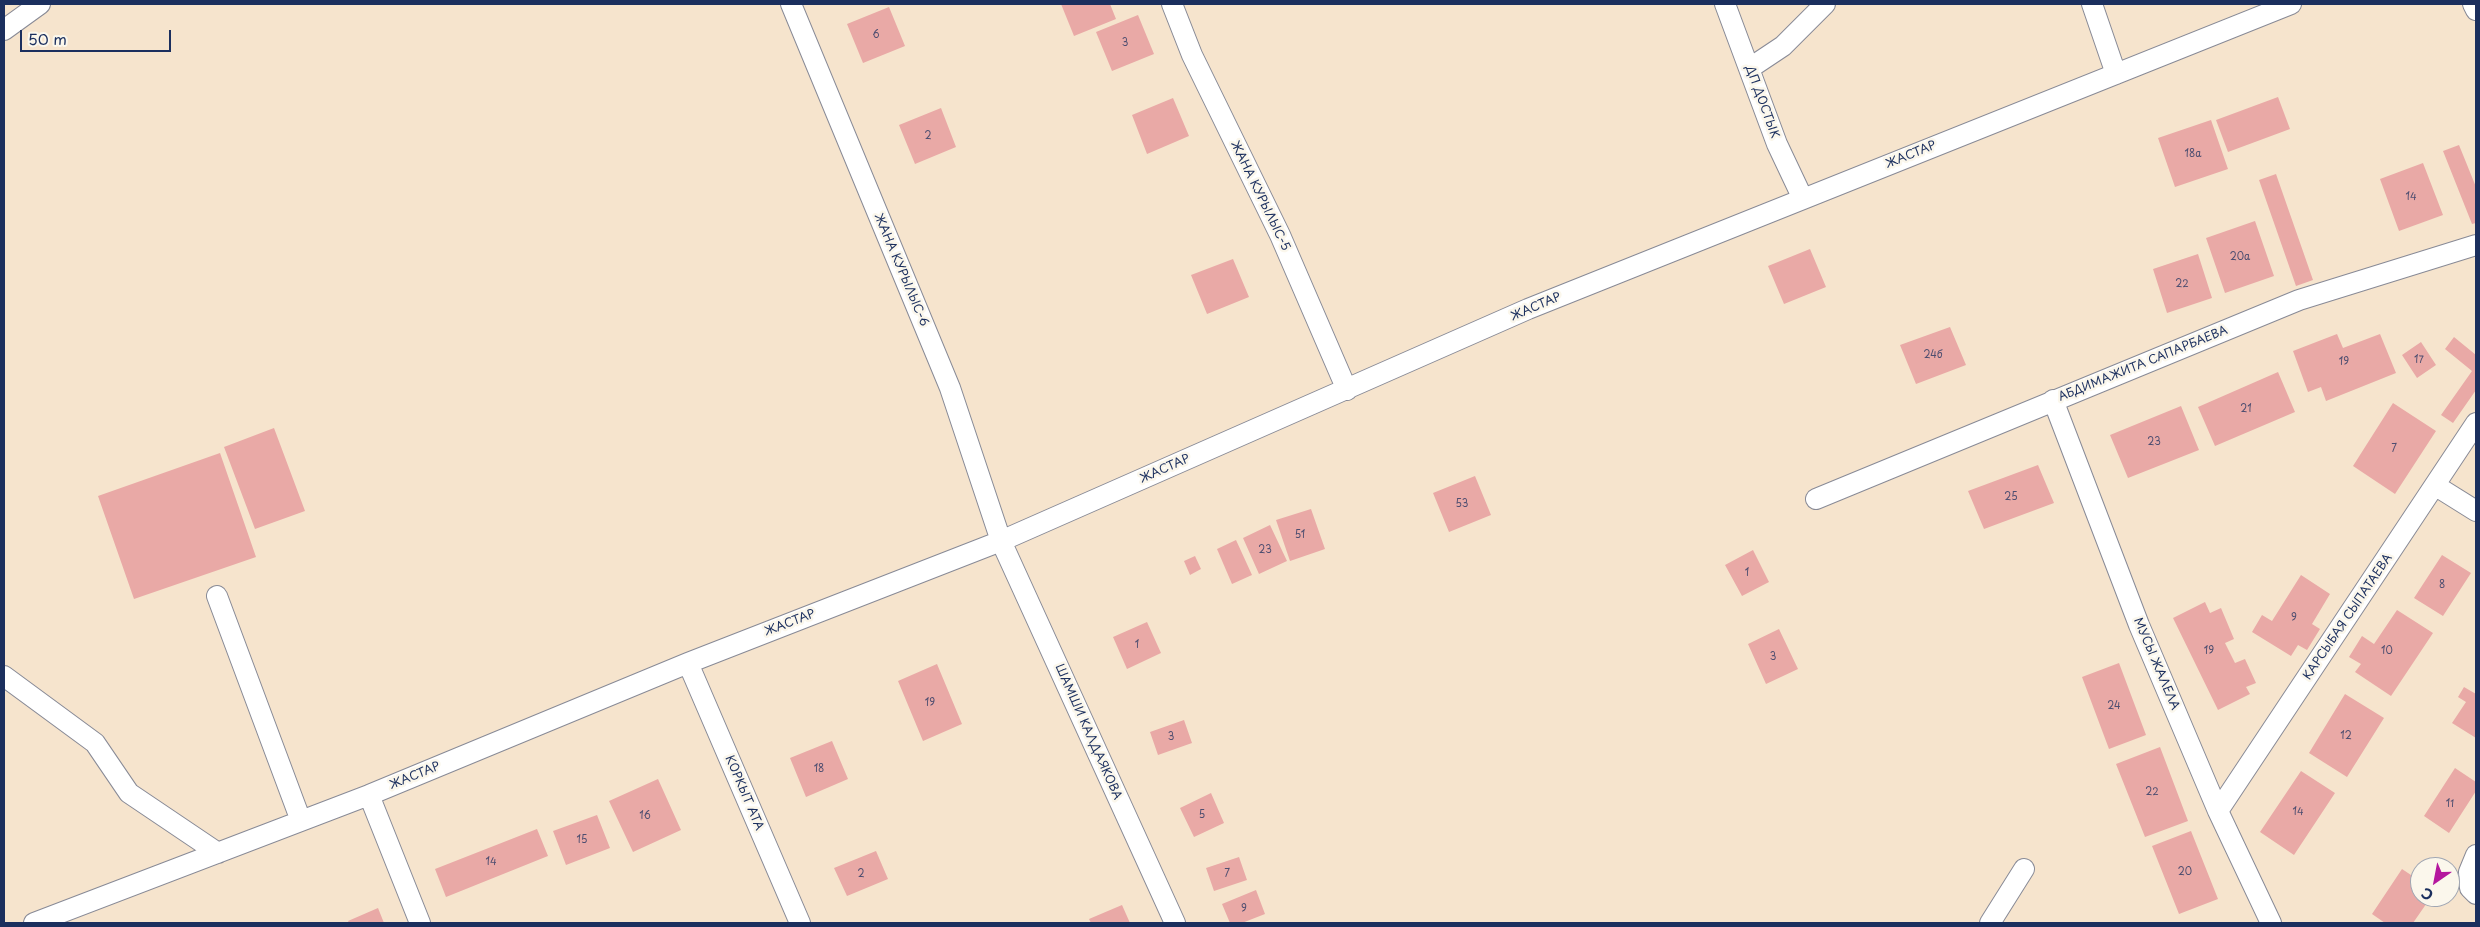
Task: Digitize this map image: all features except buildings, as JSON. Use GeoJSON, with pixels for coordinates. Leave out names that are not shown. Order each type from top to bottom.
{"type":"FeatureCollection","features":[{"type":"Feature","properties":{"kind":"street"},"geometry":{"type":"LineString","coordinates":[[4,30],[40,4]]}},
{"type":"Feature","properties":{"kind":"street","name":"ЖАНА КУРЫЛЫС-6"},"geometry":{"type":"LineString","coordinates":[[791,4],[950,388],[1001,541]]}},
{"type":"Feature","properties":{"kind":"street","name":"ЖАНА КУРЫЛЫС-5"},"geometry":{"type":"LineString","coordinates":[[1172,4],[1192,56],[1280,235],[1347,390]]}},
{"type":"Feature","properties":{"kind":"street","name":"ДП ДОСТЫК"},"geometry":{"type":"LineString","coordinates":[[1725,4],[1777,144],[1803,198]]}},
{"type":"Feature","properties":{"kind":"street"},"geometry":{"type":"LineString","coordinates":[[1750,68],[1783,46],[1826,4]]}},
{"type":"Feature","properties":{"kind":"street"},"geometry":{"type":"LineString","coordinates":[[2092,4],[2116,74]]}},
{"type":"Feature","properties":{"kind":"street","name":"ЖАСТАР"},"geometry":{"type":"LineString","coordinates":[[34,923],[369,795],[688,663],[1001,541],[1528,309],[2291,4]]}},
{"type":"Feature","properties":{"kind":"street"},"geometry":{"type":"LineString","coordinates":[[2473,4],[2476,10]]}},
{"type":"Feature","properties":{"kind":"street","name":"АБДИМАЖИТА САПАРБАЕВА"},"geometry":{"type":"LineString","coordinates":[[1816,498],[2299,300],[2476,245]]}},
{"type":"Feature","properties":{"kind":"street","name":"МУСЫ ЖАЛЕЛА"},"geometry":{"type":"LineString","coordinates":[[2052,400],[2139,625],[2218,811],[2271,923]]}},
{"type":"Feature","properties":{"kind":"street","name":"КАРСЫБАЯ СЫПАТАЕВА"},"geometry":{"type":"LineString","coordinates":[[2218,811],[2436,486],[2476,423]]}},
{"type":"Feature","properties":{"kind":"street"},"geometry":{"type":"LineString","coordinates":[[2436,486],[2476,511]]}},
{"type":"Feature","properties":{"kind":"street","name":"ШАМШИ КАЛДАЯКОВА"},"geometry":{"type":"LineString","coordinates":[[1001,541],[1175,923]]}},
{"type":"Feature","properties":{"kind":"street"},"geometry":{"type":"LineString","coordinates":[[217,596],[300,820]]}},
{"type":"Feature","properties":{"kind":"street","name":"КОРКЫТ АТА"},"geometry":{"type":"LineString","coordinates":[[688,663],[800,923]]}},
{"type":"Feature","properties":{"kind":"street"},"geometry":{"type":"LineString","coordinates":[[4,676],[95,742],[129,793],[218,853]]}},
{"type":"Feature","properties":{"kind":"street"},"geometry":{"type":"LineString","coordinates":[[369,795],[420,923]]}},
{"type":"Feature","properties":{"kind":"street"},"geometry":{"type":"LineString","coordinates":[[2476,855],[2469,872],[2470,888],[2476,894]]}},
{"type":"Feature","properties":{"kind":"street"},"geometry":{"type":"LineString","coordinates":[[1990,923],[2024,868]]}}]}
